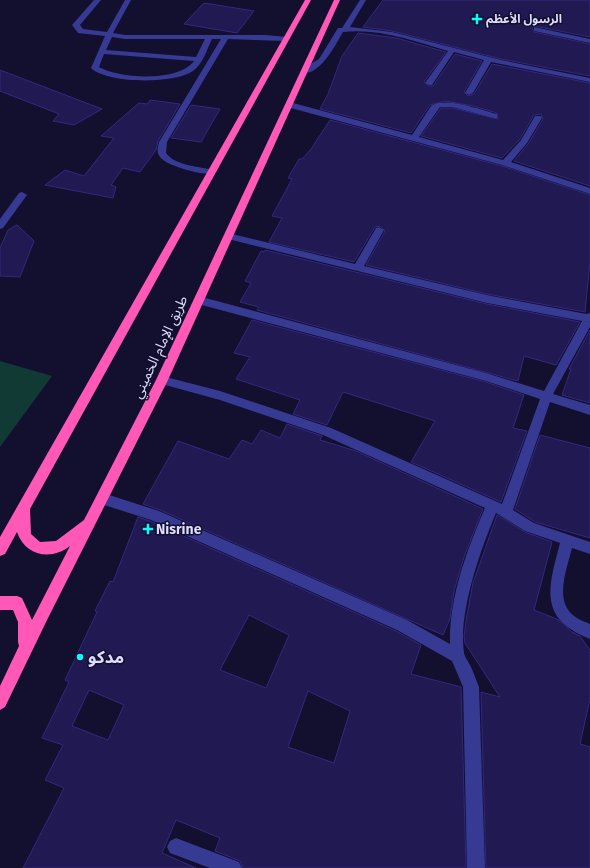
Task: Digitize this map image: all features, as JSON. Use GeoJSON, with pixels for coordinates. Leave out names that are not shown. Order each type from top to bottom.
{"type":"FeatureCollection","features":[{"type":"Feature","properties":{"kind":"highway"},"geometry":{"type":"LineString","coordinates":[[0,550],[308,0]]}},
{"type":"Feature","properties":{"kind":"highway","name":"طريق الإمام الخميني"},"geometry":{"type":"LineString","coordinates":[[0,702],[162,380],[290,105],[337,0]]}},
{"type":"Feature","properties":{"kind":"highway"},"geometry":{"type":"LineString","coordinates":[[24,507],[24,534],[28,542],[41,549],[50,549],[61,545],[89,523]]}},
{"type":"Feature","properties":{"kind":"highway"},"geometry":{"type":"LineString","coordinates":[[0,603],[17,603],[24,615],[27,627],[22,656]]}},
{"type":"Feature","properties":{"kind":"street"},"geometry":{"type":"LineString","coordinates":[[98,0],[76,25],[81,31],[125,37],[265,37],[285,39]]}},
{"type":"Feature","properties":{"kind":"street"},"geometry":{"type":"LineString","coordinates":[[128,0],[109,35],[102,52],[96,68],[99,71],[116,75],[158,78],[181,75],[191,69],[210,37]]}},
{"type":"Feature","properties":{"kind":"street"},"geometry":{"type":"LineString","coordinates":[[305,71],[322,60],[337,35],[345,29],[363,0]]}},
{"type":"Feature","properties":{"kind":"street"},"geometry":{"type":"LineString","coordinates":[[345,29],[363,29],[488,60],[590,80]]}},
{"type":"Feature","properties":{"kind":"street"},"geometry":{"type":"LineString","coordinates":[[538,29],[590,41]]}},
{"type":"Feature","properties":{"kind":"street"},"geometry":{"type":"LineString","coordinates":[[212,172],[170,161],[163,156],[161,149],[163,142],[226,37]]}},
{"type":"Feature","properties":{"kind":"street"},"geometry":{"type":"LineString","coordinates":[[429,83],[452,50]]}},
{"type":"Feature","properties":{"kind":"street"},"geometry":{"type":"LineString","coordinates":[[102,52],[198,59]]}},
{"type":"Feature","properties":{"kind":"street"},"geometry":{"type":"LineString","coordinates":[[469,93],[488,60]]}},
{"type":"Feature","properties":{"kind":"street"},"geometry":{"type":"LineString","coordinates":[[290,105],[505,163],[590,191]]}},
{"type":"Feature","properties":{"kind":"street"},"geometry":{"type":"LineString","coordinates":[[414,139],[434,108],[438,105],[452,106],[494,116]]}},
{"type":"Feature","properties":{"kind":"street"},"geometry":{"type":"LineString","coordinates":[[505,163],[524,141],[538,118]]}},
{"type":"Feature","properties":{"kind":"street"},"geometry":{"type":"LineString","coordinates":[[0,226],[22,195]]}},
{"type":"Feature","properties":{"kind":"street"},"geometry":{"type":"LineString","coordinates":[[358,266],[379,230]]}},
{"type":"Feature","properties":{"kind":"street"},"geometry":{"type":"LineString","coordinates":[[228,236],[358,266],[487,299],[590,318],[547,395],[505,513]]}},
{"type":"Feature","properties":{"kind":"street"},"geometry":{"type":"LineString","coordinates":[[198,300],[430,362],[547,395],[590,410]]}},
{"type":"Feature","properties":{"kind":"street"},"geometry":{"type":"LineString","coordinates":[[162,380],[220,396],[327,431],[493,505],[530,527],[590,548]]}},
{"type":"Feature","properties":{"kind":"street"},"geometry":{"type":"LineString","coordinates":[[103,499],[154,515],[216,541],[402,625],[457,656]]}},
{"type":"Feature","properties":{"kind":"street"},"geometry":{"type":"LineString","coordinates":[[476,868],[470,687],[466,672],[457,656],[458,622],[476,546],[493,505]]}},
{"type":"Feature","properties":{"kind":"street"},"geometry":{"type":"LineString","coordinates":[[567,541],[556,598],[563,616],[574,624],[590,632]]}},
{"type":"Feature","properties":{"kind":"street"},"geometry":{"type":"LineString","coordinates":[[176,847],[233,868]]}},
{"type":"Feature","properties":{"kind":"green space"},"geometry":{"type":"Polygon","coordinates":[[[0,361],[52,376],[0,447],[0,361]]]}},
{"type":"Feature","properties":{"kind":"building"},"geometry":{"type":"Polygon","coordinates":[[[383,0],[590,0],[590,37],[534,26],[532,27],[534,32],[590,44],[590,76],[501,59],[392,31],[363,27],[383,0]]]}},
{"type":"Feature","properties":{"kind":"building"},"geometry":{"type":"Polygon","coordinates":[[[204,3],[254,11],[237,33],[184,24],[204,3]]]}},
{"type":"Feature","properties":{"kind":"building"},"geometry":{"type":"Polygon","coordinates":[[[358,33],[396,38],[446,52],[424,82],[429,86],[433,86],[455,54],[482,61],[464,92],[468,96],[474,94],[492,64],[590,83],[590,186],[514,161],[528,144],[543,119],[541,114],[534,115],[520,139],[502,158],[421,136],[441,108],[452,108],[498,119],[497,113],[473,106],[445,101],[430,105],[411,133],[320,109],[328,94],[342,56],[358,33]]]}},
{"type":"Feature","properties":{"kind":"building"},"geometry":{"type":"Polygon","coordinates":[[[0,70],[102,109],[74,125],[53,121],[59,114],[0,91],[0,70]]]}},
{"type":"Feature","properties":{"kind":"building"},"geometry":{"type":"Polygon","coordinates":[[[150,100],[180,104],[158,141],[156,150],[140,172],[123,168],[111,185],[116,187],[113,198],[45,185],[65,170],[84,176],[114,138],[101,136],[139,103],[148,104],[150,100]]]}},
{"type":"Feature","properties":{"kind":"building"},"geometry":{"type":"Polygon","coordinates":[[[191,105],[220,109],[201,142],[171,138],[191,105]]]}},
{"type":"Feature","properties":{"kind":"building"},"geometry":{"type":"Polygon","coordinates":[[[330,120],[502,166],[590,195],[590,262],[585,312],[487,294],[366,265],[385,231],[380,226],[375,227],[354,262],[269,242],[282,218],[272,216],[292,179],[288,178],[299,159],[302,159],[311,149],[330,120]]]}},
{"type":"Feature","properties":{"kind":"building"},"geometry":{"type":"Polygon","coordinates":[[[17,225],[34,241],[20,277],[0,276],[0,248],[8,230],[17,225]]]}},
{"type":"Feature","properties":{"kind":"building"},"geometry":{"type":"Polygon","coordinates":[[[265,250],[487,304],[580,322],[556,365],[524,356],[518,381],[257,310],[259,307],[240,302],[251,283],[245,281],[261,251],[264,252],[265,250]]]}},
{"type":"Feature","properties":{"kind":"building"},"geometry":{"type":"Polygon","coordinates":[[[252,320],[486,382],[524,395],[513,428],[527,431],[501,502],[411,462],[435,421],[343,392],[327,425],[293,414],[300,400],[236,379],[250,357],[234,353],[252,320]]]}},
{"type":"Feature","properties":{"kind":"building"},"geometry":{"type":"Polygon","coordinates":[[[590,330],[590,403],[562,395],[571,369],[569,369],[590,330]]]}},
{"type":"Feature","properties":{"kind":"building"},"geometry":{"type":"Polygon","coordinates":[[[287,424],[322,436],[320,440],[356,451],[483,509],[464,557],[454,591],[450,619],[443,635],[160,510],[143,504],[178,441],[229,459],[242,440],[252,444],[261,430],[280,438],[287,424]]]}},
{"type":"Feature","properties":{"kind":"building"},"geometry":{"type":"Polygon","coordinates":[[[540,435],[590,448],[590,538],[535,522],[515,509],[540,435]]]}},
{"type":"Feature","properties":{"kind":"building"},"geometry":{"type":"Polygon","coordinates":[[[497,515],[525,532],[552,542],[534,610],[559,620],[572,632],[580,636],[590,650],[590,699],[580,744],[590,747],[590,868],[486,868],[481,692],[500,697],[465,643],[464,637],[473,583],[497,515]]]}},
{"type":"Feature","properties":{"kind":"building"},"geometry":{"type":"Polygon","coordinates":[[[138,517],[396,631],[421,645],[411,674],[461,687],[466,868],[243,868],[240,861],[215,851],[220,838],[176,820],[162,853],[196,868],[23,868],[64,788],[45,780],[63,745],[42,738],[69,682],[65,680],[97,612],[95,611],[110,581],[113,582],[138,517]],[[249,615],[220,670],[266,688],[289,635],[249,615]],[[89,690],[72,726],[108,740],[124,705],[89,690]],[[308,691],[288,747],[334,763],[350,711],[308,691]]]}},
{"type":"Feature","properties":{"kind":"place","name":"الرسول الأعظم"},"geometry":{"type":"Point","coordinates":[477,19]}},
{"type":"Feature","properties":{"kind":"place","name":"Nisrine"},"geometry":{"type":"Point","coordinates":[148,529]}},
{"type":"Feature","properties":{"kind":"place","name":"مدكو"},"geometry":{"type":"Point","coordinates":[80,657]}}]}
